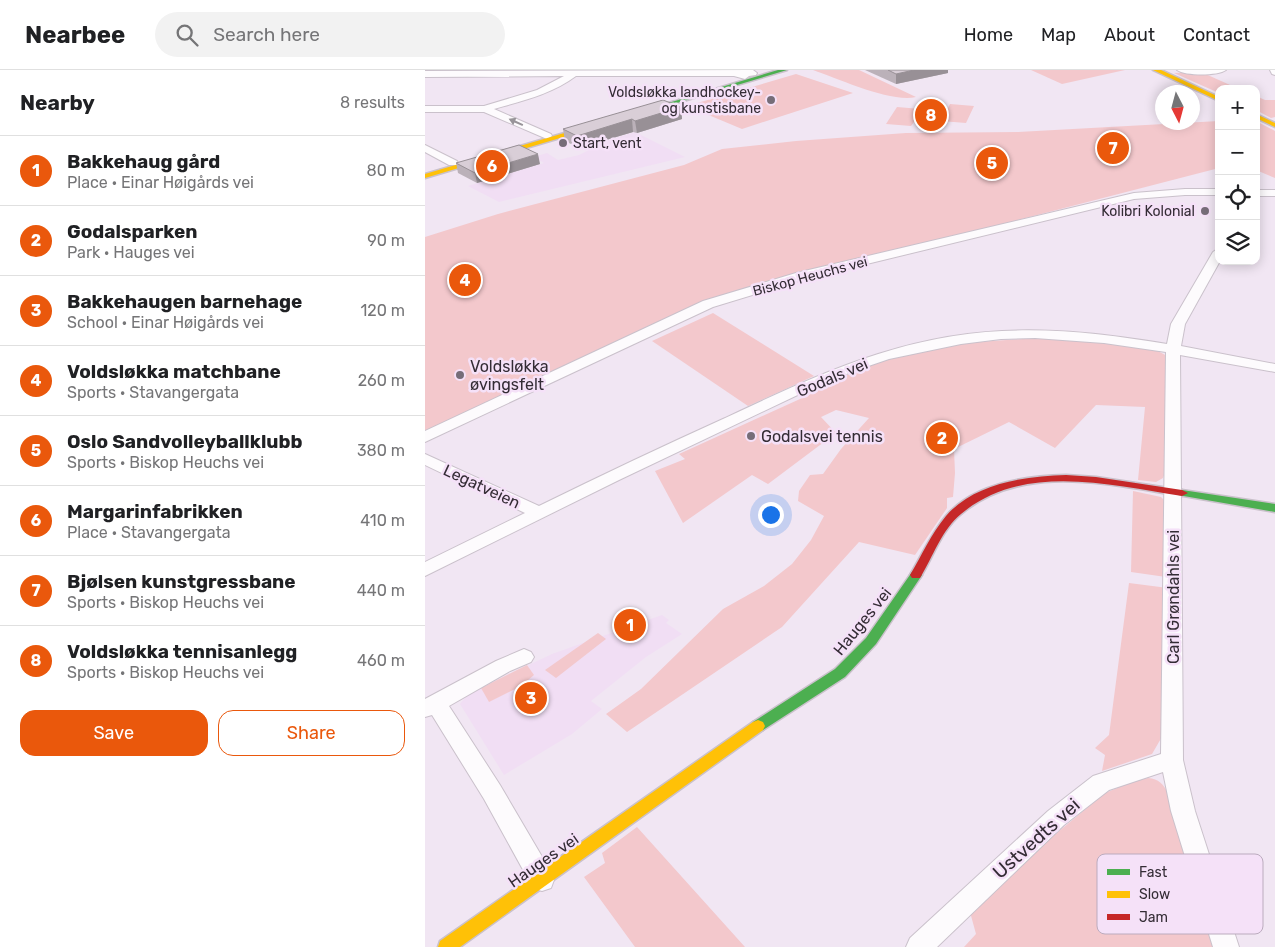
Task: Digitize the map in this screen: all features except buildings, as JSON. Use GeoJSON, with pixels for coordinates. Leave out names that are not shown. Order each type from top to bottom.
{"type":"FeatureCollection","features":[{"type":"Feature","properties":{"kind":"street"},"geometry":{"type":"LineString","coordinates":[[425,74],[749,74],[784,70]]}},
{"type":"Feature","properties":{"kind":"street"},"geometry":{"type":"LineString","coordinates":[[1156,70],[1215,96]]}},
{"type":"Feature","properties":{"kind":"street"},"geometry":{"type":"LineString","coordinates":[[1181,70],[1193,72],[1222,70]]}},
{"type":"Feature","properties":{"kind":"street"},"geometry":{"type":"LineString","coordinates":[[425,109],[485,109],[540,92],[561,83],[573,74]]}},
{"type":"Feature","properties":{"kind":"street"},"geometry":{"type":"LineString","coordinates":[[624,116],[726,84],[749,74]]}},
{"type":"Feature","properties":{"kind":"street"},"geometry":{"type":"LineString","coordinates":[[485,109],[547,136]]}},
{"type":"Feature","properties":{"kind":"street"},"geometry":{"type":"LineString","coordinates":[[1260,118],[1275,125]]}},
{"type":"Feature","properties":{"kind":"street"},"geometry":{"type":"LineString","coordinates":[[425,171],[606,121],[425,176]]}},
{"type":"Feature","properties":{"kind":"street"},"geometry":{"type":"LineString","coordinates":[[425,148],[453,163]]}},
{"type":"Feature","properties":{"kind":"street","name":"Biskop Heuchs vei"},"geometry":{"type":"LineString","coordinates":[[425,437],[708,304],[801,276],[1134,196],[1178,192],[1215,192]]}},
{"type":"Feature","properties":{"kind":"street"},"geometry":{"type":"LineString","coordinates":[[1260,193],[1275,193]]}},
{"type":"Feature","properties":{"kind":"street","name":"Carl Grøndahls vei"},"geometry":{"type":"LineString","coordinates":[[1197,854],[1183,811],[1172,760],[1173,350],[1178,324],[1215,259]]}},
{"type":"Feature","properties":{"kind":"street","name":"Godals vei"},"geometry":{"type":"LineString","coordinates":[[425,570],[629,467],[845,369],[925,345],[967,338],[1036,335],[1085,337],[1275,368]]}},
{"type":"Feature","properties":{"kind":"street","name":"Legatveien"},"geometry":{"type":"LineString","coordinates":[[425,459],[538,512]]}},
{"type":"Feature","properties":{"kind":"street","name":"Hauges vei"},"geometry":{"type":"LineString","coordinates":[[446,947],[769,718],[840,673],[871,641],[906,592],[956,512],[983,494],[1031,480],[1091,479],[1275,508]]}},
{"type":"Feature","properties":{"kind":"street"},"geometry":{"type":"LineString","coordinates":[[525,657],[503,666],[430,706],[492,792],[542,880]]}},
{"type":"Feature","properties":{"kind":"street","name":"Ustvedts vei"},"geometry":{"type":"LineString","coordinates":[[919,947],[1056,818],[1101,783],[1172,760]]}},
{"type":"Feature","properties":{"kind":"street","name":"Carl Grøndahls vei"},"geometry":{"type":"LineString","coordinates":[[1222,934],[1226,947]]}},
{"type":"Feature","properties":{"kind":"shaded area"},"geometry":{"type":"Polygon","coordinates":[[[813,70],[859,70],[916,97],[893,97],[813,70]]]}},
{"type":"Feature","properties":{"kind":"shaded area"},"geometry":{"type":"Polygon","coordinates":[[[1031,70],[1125,70],[1062,84],[1031,70]]]}},
{"type":"Feature","properties":{"kind":"shaded area"},"geometry":{"type":"Polygon","coordinates":[[[1201,72],[1230,85],[1215,85],[1215,91],[1174,73],[1201,72]]]}},
{"type":"Feature","properties":{"kind":"shaded area","name":"Voldsløkka landhockey- og kunstisbane"},"geometry":{"type":"Polygon","coordinates":[[[796,74],[853,93],[742,129],[687,106],[796,74]]]}},
{"type":"Feature","properties":{"kind":"shaded area"},"geometry":{"type":"Polygon","coordinates":[[[1260,98],[1275,100],[1275,117],[1271,118],[1260,112],[1260,98]]]}},
{"type":"Feature","properties":{"kind":"shaded area"},"geometry":{"type":"Polygon","coordinates":[[[950,104],[974,106],[966,123],[941,121],[939,125],[914,122],[911,126],[886,124],[897,107],[921,109],[923,106],[948,108],[950,104]]]}},
{"type":"Feature","properties":{"kind":"shaded area"},"geometry":{"type":"Polygon","coordinates":[[[1215,121],[1215,169],[817,272],[708,305],[425,433],[425,237],[498,214],[684,165],[722,149],[796,141],[906,133],[1018,132],[1155,125],[1155,130],[1200,130],[1200,122],[1215,121]]]}},
{"type":"Feature","properties":{"kind":"shaded area"},"geometry":{"type":"Polygon","coordinates":[[[1260,123],[1275,131],[1275,178],[1260,172],[1260,123]]]}},
{"type":"Feature","properties":{"kind":"shaded area"},"geometry":{"type":"Polygon","coordinates":[[[635,132],[685,157],[499,202],[468,186],[544,163],[534,157],[547,153],[558,160],[579,155],[591,149],[588,146],[635,132]]]}},
{"type":"Feature","properties":{"kind":"shaded area"},"geometry":{"type":"Polygon","coordinates":[[[713,313],[814,376],[748,406],[652,341],[713,313]]]}},
{"type":"Feature","properties":{"kind":"shaded area"},"geometry":{"type":"Polygon","coordinates":[[[1037,338],[1075,339],[1156,350],[1167,356],[1165,473],[1163,478],[1156,482],[1138,480],[1145,407],[1096,405],[1055,448],[1009,422],[954,449],[953,497],[947,498],[947,508],[915,555],[859,542],[782,627],[627,732],[606,714],[641,689],[723,609],[764,586],[792,564],[811,540],[824,516],[798,501],[799,491],[810,475],[823,474],[841,449],[869,418],[836,410],[821,417],[836,433],[768,484],[752,475],[683,523],[655,471],[685,459],[679,454],[811,394],[808,391],[884,360],[962,343],[1037,338]]]}},
{"type":"Feature","properties":{"kind":"shaded area"},"geometry":{"type":"Polygon","coordinates":[[[1133,491],[1161,497],[1165,501],[1166,577],[1131,572],[1133,491]]]}},
{"type":"Feature","properties":{"kind":"shaded area"},"geometry":{"type":"Polygon","coordinates":[[[1129,583],[1168,588],[1163,735],[1152,754],[1102,771],[1105,755],[1095,748],[1109,735],[1129,583]]]}},
{"type":"Feature","properties":{"kind":"shaded area"},"geometry":{"type":"Polygon","coordinates":[[[662,615],[669,620],[666,623],[682,634],[646,657],[591,701],[602,709],[572,734],[504,775],[460,704],[469,693],[552,654],[662,615]]]}},
{"type":"Feature","properties":{"kind":"shaded area"},"geometry":{"type":"Polygon","coordinates":[[[598,633],[606,639],[556,678],[545,670],[598,633]]]}},
{"type":"Feature","properties":{"kind":"shaded area"},"geometry":{"type":"Polygon","coordinates":[[[527,665],[534,675],[521,686],[489,702],[481,688],[527,665]]]}},
{"type":"Feature","properties":{"kind":"shaded area"},"geometry":{"type":"Polygon","coordinates":[[[1148,778],[1160,782],[1164,787],[1168,793],[1186,854],[1097,854],[1097,934],[1209,934],[1213,947],[964,947],[976,934],[970,912],[1035,851],[1105,793],[1148,778]]]}},
{"type":"Feature","properties":{"kind":"shaded area"},"geometry":{"type":"Polygon","coordinates":[[[637,827],[745,947],[635,947],[584,877],[605,863],[602,853],[637,827]]]}},
{"type":"Feature","properties":{"kind":"traffic: fast"},"geometry":{"type":"LineString","coordinates":[[638,113],[784,70]]}},
{"type":"Feature","properties":{"kind":"traffic: fast"},"geometry":{"type":"LineString","coordinates":[[1182,493],[1275,508]]}},
{"type":"Feature","properties":{"kind":"traffic: fast"},"geometry":{"type":"LineString","coordinates":[[758,726],[840,673],[871,641],[916,575]]}},
{"type":"Feature","properties":{"kind":"traffic: slow"},"geometry":{"type":"LineString","coordinates":[[1156,70],[1215,97]]}},
{"type":"Feature","properties":{"kind":"traffic: slow"},"geometry":{"type":"LineString","coordinates":[[1260,118],[1275,125]]}},
{"type":"Feature","properties":{"kind":"traffic: slow"},"geometry":{"type":"LineString","coordinates":[[425,176],[595,126]]}},
{"type":"Feature","properties":{"kind":"traffic: slow"},"geometry":{"type":"LineString","coordinates":[[446,947],[758,726]]}},
{"type":"Feature","properties":{"kind":"traffic: jam"},"geometry":{"type":"LineString","coordinates":[[916,575],[940,533],[957,511],[982,495],[1009,484],[1037,479],[1066,478],[1096,480],[1182,493]]}},
{"type":"Feature","properties":{"kind":"place","name":"Voldsløkka landhockey- og kunstisbane"},"geometry":{"type":"Point","coordinates":[771,100]}},
{"type":"Feature","properties":{"kind":"place","name":"Voldsløkka tennisanlegg"},"geometry":{"type":"Point","coordinates":[931,115]}},
{"type":"Feature","properties":{"kind":"place","name":"Start, vent"},"geometry":{"type":"Point","coordinates":[563,143]}},
{"type":"Feature","properties":{"kind":"place","name":"Bjølsen kunstgressbane"},"geometry":{"type":"Point","coordinates":[1113,148]}},
{"type":"Feature","properties":{"kind":"place","name":"Oslo Sandvolleyballklubb"},"geometry":{"type":"Point","coordinates":[992,163]}},
{"type":"Feature","properties":{"kind":"place","name":"Margarinfabrikken"},"geometry":{"type":"Point","coordinates":[492,166]}},
{"type":"Feature","properties":{"kind":"place","name":"Kolibri Kolonial"},"geometry":{"type":"Point","coordinates":[1205,211]}},
{"type":"Feature","properties":{"kind":"place","name":"Voldsløkka matchbane"},"geometry":{"type":"Point","coordinates":[465,280]}},
{"type":"Feature","properties":{"kind":"place","name":"Voldsløkka øvingsfelt"},"geometry":{"type":"Point","coordinates":[460,375]}},
{"type":"Feature","properties":{"kind":"place","name":"Godalsvei tennis"},"geometry":{"type":"Point","coordinates":[751,436]}},
{"type":"Feature","properties":{"kind":"place","name":"Godalsparken"},"geometry":{"type":"Point","coordinates":[942,438]}},
{"type":"Feature","properties":{"kind":"place","name":"Bakkehaug gård"},"geometry":{"type":"Point","coordinates":[630,625]}},
{"type":"Feature","properties":{"kind":"place","name":"Bakkehaugen barnehage"},"geometry":{"type":"Point","coordinates":[531,698]}}]}
